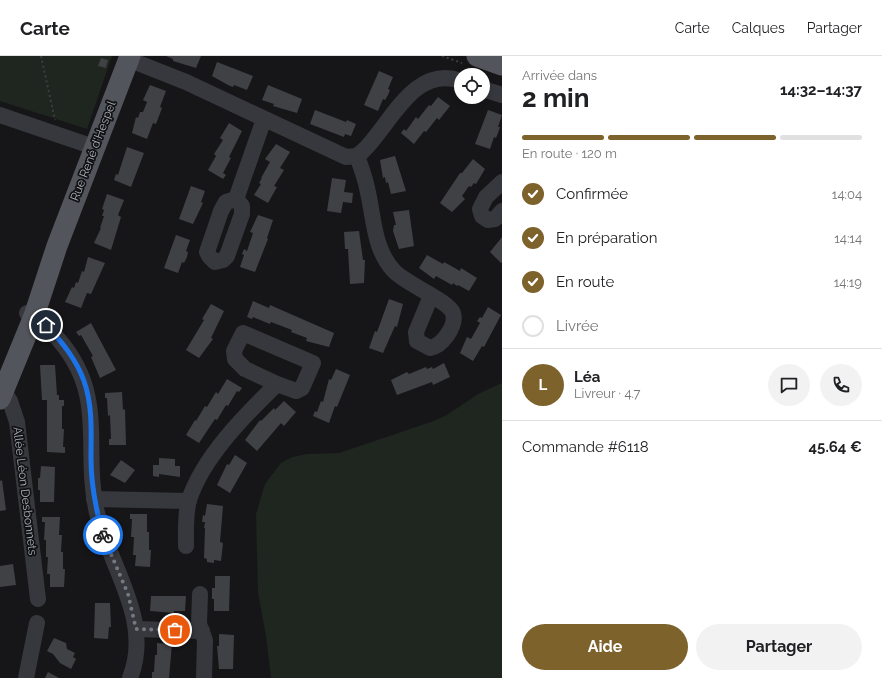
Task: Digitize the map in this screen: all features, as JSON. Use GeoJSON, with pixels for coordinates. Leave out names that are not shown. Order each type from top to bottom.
{"type":"FeatureCollection","features":[{"type":"Feature","properties":{"kind":"main road"},"geometry":{"type":"LineString","coordinates":[[477,56],[502,65]]}},
{"type":"Feature","properties":{"kind":"main road","name":"Rue René d'Hespel"},"geometry":{"type":"LineString","coordinates":[[1,389],[31,315],[44,270],[57,246],[129,58]]}},
{"type":"Feature","properties":{"kind":"street"},"geometry":{"type":"LineString","coordinates":[[129,58],[180,79],[346,157],[357,156],[368,146],[418,87],[437,78],[454,80]]}},
{"type":"Feature","properties":{"kind":"street"},"geometry":{"type":"LineString","coordinates":[[490,91],[502,95]]}},
{"type":"Feature","properties":{"kind":"street"},"geometry":{"type":"LineString","coordinates":[[0,115],[94,148]]}},
{"type":"Feature","properties":{"kind":"street"},"geometry":{"type":"LineString","coordinates":[[236,199],[264,119]]}},
{"type":"Feature","properties":{"kind":"street"},"geometry":{"type":"LineString","coordinates":[[357,156],[367,188],[378,244],[384,260],[401,277],[431,296]]}},
{"type":"Feature","properties":{"kind":"street"},"geometry":{"type":"LineString","coordinates":[[502,182],[486,197],[480,210],[482,216],[488,220],[495,219],[502,211]]}},
{"type":"Feature","properties":{"kind":"street"},"geometry":{"type":"LineString","coordinates":[[31,315],[46,325],[64,346],[76,363],[84,382],[92,415],[91,461],[94,499],[103,534],[128,594],[136,629],[136,656],[130,678]]}},
{"type":"Feature","properties":{"kind":"street"},"geometry":{"type":"LineString","coordinates":[[243,333],[313,363],[302,388],[296,391],[277,384],[245,369],[237,363],[234,356],[234,351],[243,333]]}},
{"type":"Feature","properties":{"kind":"street"},"geometry":{"type":"LineString","coordinates":[[186,546],[189,501],[207,466],[227,437],[246,414],[277,384]]}},
{"type":"Feature","properties":{"kind":"street","name":"Allée Léon Desbonnets"},"geometry":{"type":"LineString","coordinates":[[1,389],[10,401],[17,422],[38,599]]}},
{"type":"Feature","properties":{"kind":"street"},"geometry":{"type":"LineString","coordinates":[[94,499],[189,501]]}},
{"type":"Feature","properties":{"kind":"street"},"geometry":{"type":"LineString","coordinates":[[200,594],[199,619],[205,640],[204,678]]}},
{"type":"Feature","properties":{"kind":"street"},"geometry":{"type":"LineString","coordinates":[[26,678],[37,623]]}},
{"type":"Feature","properties":{"kind":"street"},"geometry":{"type":"LineString","coordinates":[[136,629],[202,631]]}},
{"type":"Feature","properties":{"kind":"path"},"geometry":{"type":"LineString","coordinates":[[41,56],[58,135]]}},
{"type":"Feature","properties":{"kind":"shaded area"},"geometry":{"type":"Polygon","coordinates":[[[0,56],[112,56],[87,129],[0,101],[0,56]]]}},
{"type":"Feature","properties":{"kind":"shaded area"},"geometry":{"type":"Polygon","coordinates":[[[502,383],[502,678],[271,678],[266,636],[258,592],[256,514],[265,484],[281,463],[292,457],[308,454],[339,453],[431,422],[447,415],[478,394],[502,383]]]}},
{"type":"Feature","properties":{"kind":"building"},"geometry":{"type":"Polygon","coordinates":[[[166,56],[201,56],[196,68],[173,61],[173,59],[166,56]]]}},
{"type":"Feature","properties":{"kind":"building"},"geometry":{"type":"Polygon","coordinates":[[[101,58],[108,60],[106,68],[98,66],[101,58]]]}},
{"type":"Feature","properties":{"kind":"building"},"geometry":{"type":"Polygon","coordinates":[[[217,62],[253,76],[247,90],[234,85],[233,87],[228,85],[212,76],[217,62]]]}},
{"type":"Feature","properties":{"kind":"building"},"geometry":{"type":"Polygon","coordinates":[[[379,71],[393,77],[388,89],[390,90],[388,95],[385,100],[383,99],[378,111],[364,105],[379,71]]]}},
{"type":"Feature","properties":{"kind":"building"},"geometry":{"type":"Polygon","coordinates":[[[150,85],[166,91],[156,124],[153,123],[147,139],[132,133],[136,117],[138,118],[140,112],[143,112],[147,102],[143,100],[150,85]]]}},
{"type":"Feature","properties":{"kind":"building"},"geometry":{"type":"Polygon","coordinates":[[[268,85],[302,99],[297,113],[273,106],[274,104],[262,100],[268,85]]]}},
{"type":"Feature","properties":{"kind":"building"},"geometry":{"type":"Polygon","coordinates":[[[438,97],[450,106],[439,120],[437,118],[426,132],[424,131],[414,144],[401,133],[404,129],[406,131],[416,117],[418,119],[429,105],[431,106],[438,97]]]}},
{"type":"Feature","properties":{"kind":"building"},"geometry":{"type":"Polygon","coordinates":[[[315,110],[346,122],[347,120],[356,124],[351,136],[345,134],[344,137],[310,124],[315,110]]]}},
{"type":"Feature","properties":{"kind":"building"},"geometry":{"type":"Polygon","coordinates":[[[488,110],[502,115],[498,127],[500,127],[498,133],[496,138],[494,137],[490,149],[475,144],[488,110]]]}},
{"type":"Feature","properties":{"kind":"building"},"geometry":{"type":"Polygon","coordinates":[[[229,123],[242,131],[229,157],[231,158],[223,173],[226,175],[223,179],[208,170],[216,156],[214,154],[223,140],[220,138],[229,123]]]}},
{"type":"Feature","properties":{"kind":"building"},"geometry":{"type":"Polygon","coordinates":[[[276,144],[290,152],[280,168],[284,170],[274,186],[277,187],[268,203],[254,195],[261,184],[259,183],[261,178],[270,162],[265,159],[276,144]]]}},
{"type":"Feature","properties":{"kind":"building"},"geometry":{"type":"Polygon","coordinates":[[[127,147],[144,153],[131,187],[114,180],[116,174],[118,175],[127,147]]]}},
{"type":"Feature","properties":{"kind":"building"},"geometry":{"type":"Polygon","coordinates":[[[395,156],[406,191],[391,194],[388,182],[386,183],[385,177],[383,178],[380,160],[395,156]]]}},
{"type":"Feature","properties":{"kind":"building"},"geometry":{"type":"Polygon","coordinates":[[[473,159],[485,169],[476,184],[474,183],[471,187],[469,186],[462,196],[465,199],[452,212],[440,203],[460,173],[462,173],[473,159]]]}},
{"type":"Feature","properties":{"kind":"building"},"geometry":{"type":"Polygon","coordinates":[[[332,178],[346,180],[344,192],[353,193],[352,203],[343,202],[341,213],[327,211],[332,178]]]}},
{"type":"Feature","properties":{"kind":"building"},"geometry":{"type":"Polygon","coordinates":[[[191,186],[205,191],[201,202],[203,203],[193,224],[179,219],[191,186]]]}},
{"type":"Feature","properties":{"kind":"building"},"geometry":{"type":"Polygon","coordinates":[[[107,194],[124,200],[118,215],[121,217],[111,250],[94,243],[101,228],[104,216],[102,216],[104,210],[102,209],[107,194]]]}},
{"type":"Feature","properties":{"kind":"building"},"geometry":{"type":"Polygon","coordinates":[[[409,210],[414,246],[399,249],[393,231],[394,225],[396,225],[393,212],[409,210]]]}},
{"type":"Feature","properties":{"kind":"building"},"geometry":{"type":"Polygon","coordinates":[[[258,215],[273,220],[267,238],[268,239],[255,272],[240,267],[244,255],[242,254],[244,249],[247,251],[253,233],[250,232],[258,215]]]}},
{"type":"Feature","properties":{"kind":"building"},"geometry":{"type":"Polygon","coordinates":[[[359,231],[363,260],[365,260],[364,283],[350,284],[348,249],[345,249],[344,232],[359,231]]]}},
{"type":"Feature","properties":{"kind":"building"},"geometry":{"type":"Polygon","coordinates":[[[176,235],[190,240],[186,251],[188,252],[187,257],[184,263],[182,262],[178,273],[164,268],[176,235]]]}},
{"type":"Feature","properties":{"kind":"building"},"geometry":{"type":"Polygon","coordinates":[[[502,237],[502,262],[501,263],[490,252],[502,237]]]}},
{"type":"Feature","properties":{"kind":"building"},"geometry":{"type":"Polygon","coordinates":[[[427,255],[460,271],[461,268],[477,278],[469,291],[453,283],[452,285],[436,276],[434,279],[419,268],[427,255]]]}},
{"type":"Feature","properties":{"kind":"building"},"geometry":{"type":"Polygon","coordinates":[[[88,257],[105,263],[91,294],[87,293],[81,308],[65,302],[72,287],[74,288],[76,282],[78,283],[82,271],[84,272],[88,257]]]}},
{"type":"Feature","properties":{"kind":"building"},"geometry":{"type":"Polygon","coordinates":[[[389,299],[403,304],[397,327],[395,326],[383,353],[369,348],[375,331],[377,332],[389,299]]]}},
{"type":"Feature","properties":{"kind":"building"},"geometry":{"type":"Polygon","coordinates":[[[253,301],[269,308],[270,305],[334,333],[329,347],[306,341],[307,338],[291,332],[292,330],[271,322],[270,324],[253,317],[252,319],[247,317],[253,301]]]}},
{"type":"Feature","properties":{"kind":"building"},"geometry":{"type":"Polygon","coordinates":[[[211,304],[224,311],[211,338],[213,339],[199,358],[186,350],[204,320],[202,319],[211,304]]]}},
{"type":"Feature","properties":{"kind":"building"},"geometry":{"type":"Polygon","coordinates":[[[488,307],[501,315],[484,347],[482,346],[473,361],[460,353],[467,337],[471,339],[480,323],[477,321],[480,317],[482,318],[488,307]]]}},
{"type":"Feature","properties":{"kind":"building"},"geometry":{"type":"Polygon","coordinates":[[[91,323],[116,370],[100,378],[91,357],[93,356],[81,335],[79,336],[76,332],[91,323]]]}},
{"type":"Feature","properties":{"kind":"building"},"geometry":{"type":"Polygon","coordinates":[[[444,363],[450,377],[433,385],[432,382],[397,395],[391,380],[407,372],[409,374],[426,367],[427,369],[432,367],[433,369],[444,363]]]}},
{"type":"Feature","properties":{"kind":"building"},"geometry":{"type":"Polygon","coordinates":[[[40,365],[55,365],[57,395],[59,395],[59,400],[64,400],[64,406],[62,406],[62,429],[64,429],[63,447],[65,447],[65,453],[47,452],[47,400],[42,400],[40,365]]]}},
{"type":"Feature","properties":{"kind":"building"},"geometry":{"type":"Polygon","coordinates":[[[336,369],[350,375],[337,407],[335,406],[329,423],[313,416],[315,411],[317,412],[321,401],[323,402],[329,379],[331,380],[336,369]]]}},
{"type":"Feature","properties":{"kind":"building"},"geometry":{"type":"Polygon","coordinates":[[[227,379],[242,388],[239,392],[237,391],[228,406],[226,405],[217,420],[215,419],[199,443],[186,435],[205,406],[207,407],[216,392],[218,394],[227,379]]]}},
{"type":"Feature","properties":{"kind":"building"},"geometry":{"type":"Polygon","coordinates":[[[122,392],[123,410],[125,409],[126,445],[109,445],[109,439],[111,439],[110,415],[108,416],[107,398],[105,398],[105,393],[122,392]]]}},
{"type":"Feature","properties":{"kind":"building"},"geometry":{"type":"Polygon","coordinates":[[[284,401],[296,412],[284,426],[281,423],[257,451],[245,440],[260,420],[261,421],[274,408],[275,410],[284,401]]]}},
{"type":"Feature","properties":{"kind":"building"},"geometry":{"type":"Polygon","coordinates":[[[235,455],[247,463],[230,493],[217,485],[227,464],[229,465],[235,455]]]}},
{"type":"Feature","properties":{"kind":"building"},"geometry":{"type":"Polygon","coordinates":[[[159,458],[175,459],[175,466],[180,466],[180,477],[159,474],[159,477],[153,476],[153,465],[159,465],[159,458]]]}},
{"type":"Feature","properties":{"kind":"building"},"geometry":{"type":"Polygon","coordinates":[[[121,460],[135,470],[125,483],[110,475],[121,460]]]}},
{"type":"Feature","properties":{"kind":"building"},"geometry":{"type":"Polygon","coordinates":[[[41,466],[55,467],[54,502],[40,502],[38,478],[40,478],[41,466]]]}},
{"type":"Feature","properties":{"kind":"building"},"geometry":{"type":"Polygon","coordinates":[[[2,480],[6,510],[0,511],[0,481],[2,480]]]}},
{"type":"Feature","properties":{"kind":"building"},"geometry":{"type":"Polygon","coordinates":[[[207,504],[223,506],[220,542],[223,543],[221,561],[214,560],[214,563],[207,562],[207,559],[204,558],[205,522],[202,522],[203,515],[205,516],[207,504]]]}},
{"type":"Feature","properties":{"kind":"building"},"geometry":{"type":"Polygon","coordinates":[[[130,514],[147,514],[149,550],[151,550],[150,567],[135,566],[136,555],[133,555],[134,537],[131,537],[132,519],[130,519],[130,514]]]}},
{"type":"Feature","properties":{"kind":"building"},"geometry":{"type":"Polygon","coordinates":[[[42,517],[60,517],[59,535],[62,535],[61,552],[63,552],[63,569],[65,569],[64,587],[50,587],[50,574],[47,574],[48,557],[46,557],[46,540],[44,540],[45,522],[42,522],[42,517]]]}},
{"type":"Feature","properties":{"kind":"building"},"geometry":{"type":"Polygon","coordinates":[[[13,564],[16,585],[0,587],[0,566],[13,564]]]}},
{"type":"Feature","properties":{"kind":"building"},"geometry":{"type":"Polygon","coordinates":[[[215,576],[230,576],[229,611],[214,611],[212,588],[215,588],[215,576]]]}},
{"type":"Feature","properties":{"kind":"building"},"geometry":{"type":"Polygon","coordinates":[[[151,596],[186,596],[185,611],[174,611],[174,613],[150,611],[151,596]]]}},
{"type":"Feature","properties":{"kind":"building"},"geometry":{"type":"Polygon","coordinates":[[[95,603],[110,603],[111,627],[109,627],[108,639],[94,638],[95,603]]]}},
{"type":"Feature","properties":{"kind":"building"},"geometry":{"type":"Polygon","coordinates":[[[219,634],[234,635],[233,669],[219,669],[217,646],[219,646],[219,634]]]}},
{"type":"Feature","properties":{"kind":"building"},"geometry":{"type":"Polygon","coordinates":[[[54,638],[66,643],[67,649],[75,653],[73,657],[76,659],[71,669],[60,663],[53,654],[47,651],[54,638]]]}},
{"type":"Feature","properties":{"kind":"building"},"geometry":{"type":"Polygon","coordinates":[[[157,643],[172,644],[169,678],[152,678],[152,672],[154,672],[155,655],[157,655],[157,643]]]}},
{"type":"Feature","properties":{"kind":"building"},"geometry":{"type":"Polygon","coordinates":[[[48,672],[59,678],[45,678],[48,672]]]}},
{"type":"Feature","properties":{"kind":"way so far"},"geometry":{"type":"LineString","coordinates":[[103,535],[125,585],[132,608],[136,629],[175,630]]}},
{"type":"Feature","properties":{"kind":"route"},"geometry":{"type":"LineString","coordinates":[[46,325],[74,360],[87,390],[92,415],[91,461],[94,499],[103,535]]}}]}
